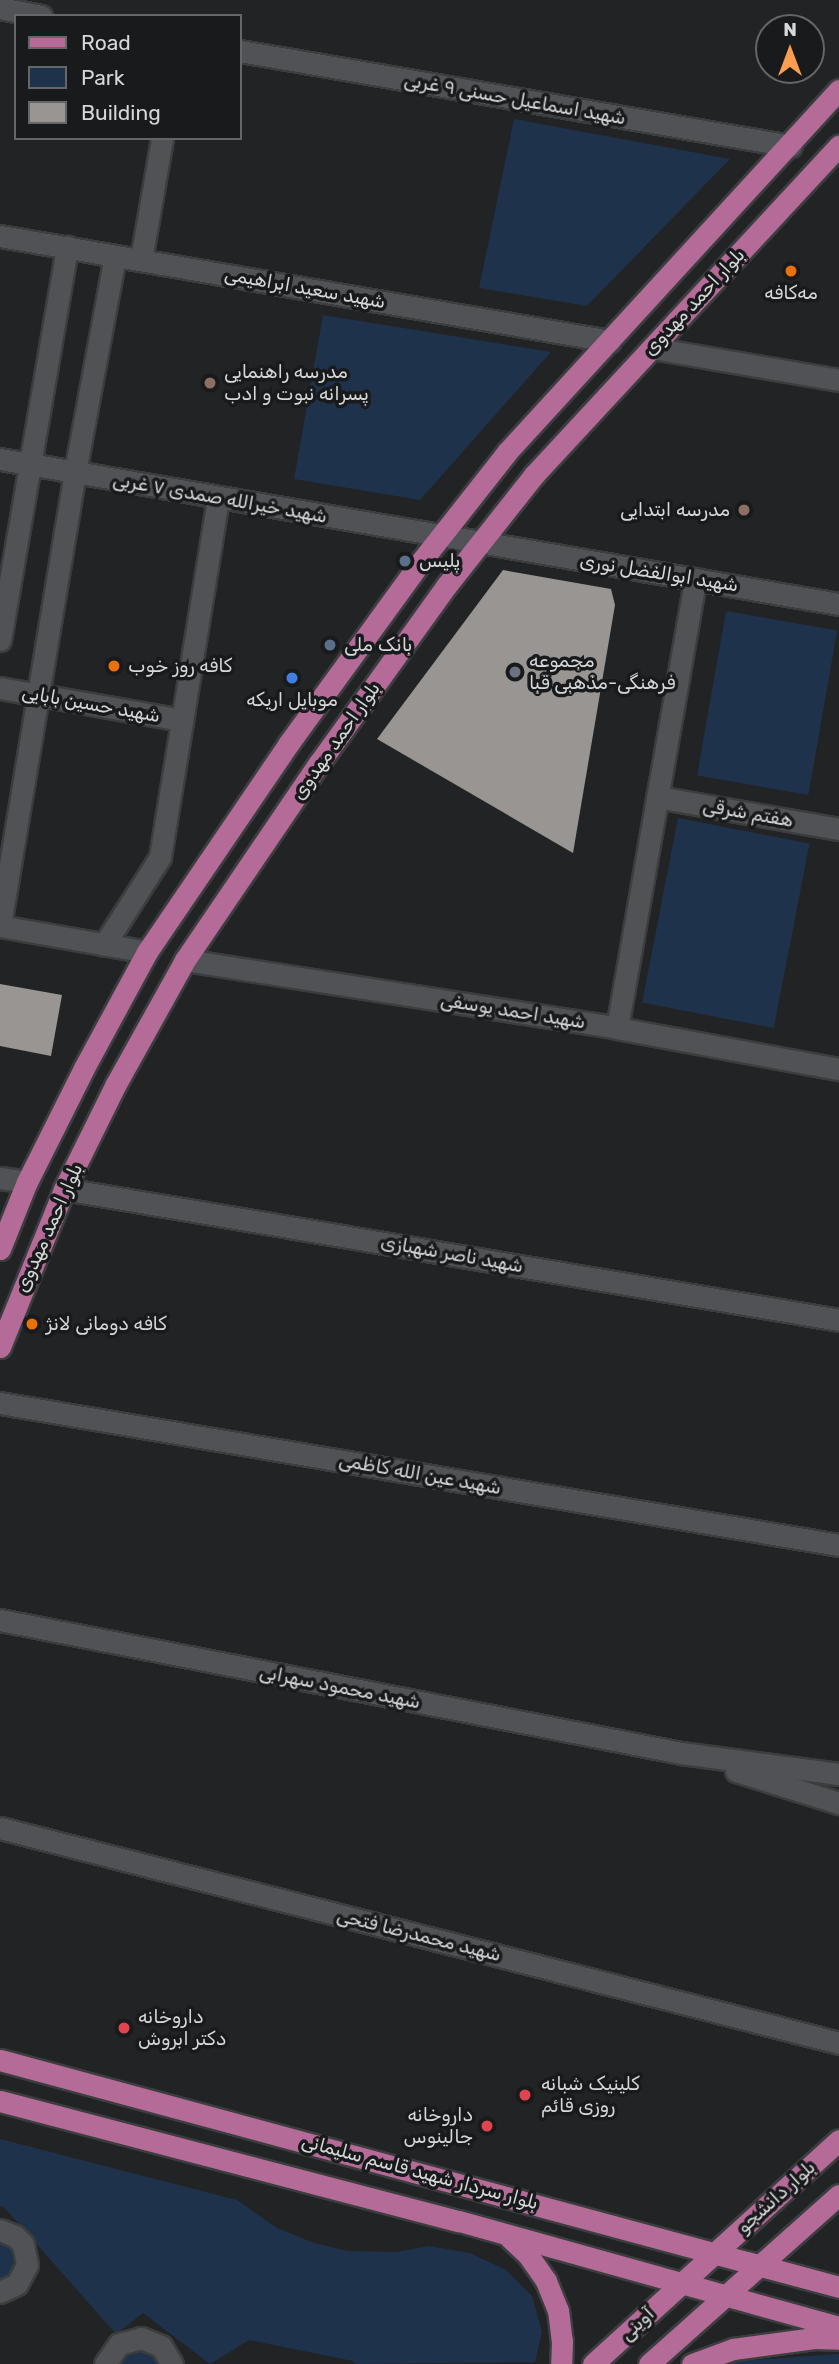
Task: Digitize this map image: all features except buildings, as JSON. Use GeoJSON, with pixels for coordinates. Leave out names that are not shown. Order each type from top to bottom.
{"type":"FeatureCollection","features":[{"type":"Feature","properties":{"kind":"main road","name":"بلوار احمد مهدوی"},"geometry":{"type":"LineString","coordinates":[[0,1249],[27,1182],[84,1068],[148,952],[289,743],[440,537],[507,452],[839,90]]}},
{"type":"Feature","properties":{"kind":"main road","name":"بلوار احمد مهدوی"},"geometry":{"type":"LineString","coordinates":[[0,1347],[64,1189],[116,1084],[185,960],[319,763],[479,544],[534,475],[837,151]]}},
{"type":"Feature","properties":{"kind":"main road"},"geometry":{"type":"LineString","coordinates":[[148,952],[185,960]]}},
{"type":"Feature","properties":{"kind":"main road","name":"بلوار سردار شهید قاسم سلیمانی"},"geometry":{"type":"LineString","coordinates":[[0,2060],[839,2287]]}},
{"type":"Feature","properties":{"kind":"main road","name":"بلوار سردار شهید قاسم سلیمانی"},"geometry":{"type":"LineString","coordinates":[[0,2101],[505,2234],[839,2327]]}},
{"type":"Feature","properties":{"kind":"main road","name":"بلوار دانشجو"},"geometry":{"type":"LineString","coordinates":[[681,2283],[839,2140]]}},
{"type":"Feature","properties":{"kind":"main road"},"geometry":{"type":"LineString","coordinates":[[760,2266],[839,2195]]}},
{"type":"Feature","properties":{"kind":"main road"},"geometry":{"type":"LineString","coordinates":[[505,2234],[528,2255],[546,2281],[558,2310],[562,2341],[561,2364]]}},
{"type":"Feature","properties":{"kind":"main road","name":"آوینی"},"geometry":{"type":"LineString","coordinates":[[649,2364],[760,2266]]}},
{"type":"Feature","properties":{"kind":"main road","name":"آوینی"},"geometry":{"type":"LineString","coordinates":[[593,2364],[681,2283]]}},
{"type":"Feature","properties":{"kind":"main road"},"geometry":{"type":"LineString","coordinates":[[692,2364],[733,2350],[814,2338],[839,2339]]}},
{"type":"Feature","properties":{"kind":"street"},"geometry":{"type":"LineString","coordinates":[[0,8],[31,14]]}},
{"type":"Feature","properties":{"kind":"street","name":"شهید اسماعیل حسنی ۹ غربی"},"geometry":{"type":"LineString","coordinates":[[242,51],[790,146]]}},
{"type":"Feature","properties":{"kind":"street"},"geometry":{"type":"LineString","coordinates":[[141,260],[162,140]]}},
{"type":"Feature","properties":{"kind":"street","name":"شهید سعید ابراهیمی"},"geometry":{"type":"LineString","coordinates":[[0,236],[610,341]]}},
{"type":"Feature","properties":{"kind":"street"},"geometry":{"type":"LineString","coordinates":[[0,640],[68,247]]}},
{"type":"Feature","properties":{"kind":"street"},"geometry":{"type":"LineString","coordinates":[[114,256],[75,472],[0,926],[148,952]]}},
{"type":"Feature","properties":{"kind":"street"},"geometry":{"type":"LineString","coordinates":[[652,348],[839,380]]}},
{"type":"Feature","properties":{"kind":"street","name":"شهید خیرالله صمدی ۷ غربی"},"geometry":{"type":"LineString","coordinates":[[0,459],[479,544]]}},
{"type":"Feature","properties":{"kind":"street"},"geometry":{"type":"LineString","coordinates":[[104,945],[160,857],[218,498]]}},
{"type":"Feature","properties":{"kind":"street","name":"شهید ابوالفضل نوری"},"geometry":{"type":"LineString","coordinates":[[479,544],[839,604]]}},
{"type":"Feature","properties":{"kind":"street"},"geometry":{"type":"LineString","coordinates":[[617,1028],[695,579]]}},
{"type":"Feature","properties":{"kind":"street","name":"شهید حسین بابایی"},"geometry":{"type":"LineString","coordinates":[[0,688],[182,720]]}},
{"type":"Feature","properties":{"kind":"street","name":"هفتم شرقی"},"geometry":{"type":"LineString","coordinates":[[657,797],[839,829]]}},
{"type":"Feature","properties":{"kind":"street","name":"شهید احمد یوسفی"},"geometry":{"type":"LineString","coordinates":[[185,960],[617,1028],[839,1069]]}},
{"type":"Feature","properties":{"kind":"street"},"geometry":{"type":"LineString","coordinates":[[0,1178],[27,1182]]}},
{"type":"Feature","properties":{"kind":"street","name":"شهید ناصر شهبازی"},"geometry":{"type":"LineString","coordinates":[[64,1189],[839,1320]]}},
{"type":"Feature","properties":{"kind":"street","name":"شهید عین الله کاظمی"},"geometry":{"type":"LineString","coordinates":[[0,1402],[839,1545]]}},
{"type":"Feature","properties":{"kind":"street","name":"شهید محمود سهرابی"},"geometry":{"type":"LineString","coordinates":[[0,1620],[681,1753],[839,1774]]}},
{"type":"Feature","properties":{"kind":"street","name":"شهید محمود سهرابی"},"geometry":{"type":"LineString","coordinates":[[681,1753],[839,1803]]}},
{"type":"Feature","properties":{"kind":"street","name":"شهید محمدرضا فتحی"},"geometry":{"type":"LineString","coordinates":[[0,1828],[839,2043]]}},
{"type":"Feature","properties":{"kind":"street"},"geometry":{"type":"LineString","coordinates":[[0,2230],[15,2236],[23,2244],[27,2265],[17,2284],[0,2292]]}},
{"type":"Feature","properties":{"kind":"street"},"geometry":{"type":"LineString","coordinates":[[105,2364],[118,2344],[141,2338],[161,2346],[172,2364]]}},
{"type":"Feature","properties":{"kind":"green space"},"geometry":{"type":"Polygon","coordinates":[[[514,119],[730,159],[587,306],[479,288],[514,119]]]}},
{"type":"Feature","properties":{"kind":"green space"},"geometry":{"type":"Polygon","coordinates":[[[323,315],[551,352],[420,500],[294,479],[323,315]]]}},
{"type":"Feature","properties":{"kind":"green space"},"geometry":{"type":"Polygon","coordinates":[[[726,611],[837,631],[808,795],[697,775],[726,611]]]}},
{"type":"Feature","properties":{"kind":"green space"},"geometry":{"type":"Polygon","coordinates":[[[678,818],[810,844],[774,1028],[642,1003],[678,818]]]}},
{"type":"Feature","properties":{"kind":"green space"},"geometry":{"type":"Polygon","coordinates":[[[0,2139],[237,2200],[277,2228],[314,2243],[348,2251],[396,2252],[428,2246],[470,2253],[506,2270],[532,2296],[542,2332],[535,2362],[356,2364],[353,2361],[249,2340],[210,2364],[143,2313],[116,2334],[3,2206],[0,2207],[0,2139]]]}},
{"type":"Feature","properties":{"kind":"green space"},"geometry":{"type":"Polygon","coordinates":[[[0,2237],[6,2239],[19,2256],[10,2277],[0,2281],[0,2237]]]}},
{"type":"Feature","properties":{"kind":"green space"},"geometry":{"type":"Polygon","coordinates":[[[135,2347],[150,2349],[162,2364],[119,2364],[124,2354],[135,2347]]]}},
{"type":"Feature","properties":{"kind":"green space"},"geometry":{"type":"Polygon","coordinates":[[[839,2354],[839,2364],[732,2364],[735,2361],[839,2354]]]}},
{"type":"Feature","properties":{"kind":"place","name":"مه‌کافه"},"geometry":{"type":"Point","coordinates":[791,271]}},
{"type":"Feature","properties":{"kind":"place","name":"مدرسه راهنمایی پسرانه نبوت و ادب"},"geometry":{"type":"Point","coordinates":[210,383]}},
{"type":"Feature","properties":{"kind":"place","name":"مدرسه ابتدایی"},"geometry":{"type":"Point","coordinates":[744,510]}},
{"type":"Feature","properties":{"kind":"place","name":"پلیس"},"geometry":{"type":"Point","coordinates":[405,561]}},
{"type":"Feature","properties":{"kind":"place","name":"بانک ملی"},"geometry":{"type":"Point","coordinates":[330,645]}},
{"type":"Feature","properties":{"kind":"place","name":"کافه روز خوب"},"geometry":{"type":"Point","coordinates":[114,666]}},
{"type":"Feature","properties":{"kind":"place","name":"مجموعه فرهنگی-مذهبی قبا"},"geometry":{"type":"Point","coordinates":[515,672]}},
{"type":"Feature","properties":{"kind":"place","name":"موبایل اریکه"},"geometry":{"type":"Point","coordinates":[292,678]}},
{"type":"Feature","properties":{"kind":"place","name":"کافه دومانی لانژ"},"geometry":{"type":"Point","coordinates":[32,1324]}},
{"type":"Feature","properties":{"kind":"place","name":"داروخانه دکتر ابروش"},"geometry":{"type":"Point","coordinates":[124,2028]}},
{"type":"Feature","properties":{"kind":"place","name":"کلینیک شبانه روزى قائم"},"geometry":{"type":"Point","coordinates":[525,2095]}},
{"type":"Feature","properties":{"kind":"place","name":"داروخانه جالینوس"},"geometry":{"type":"Point","coordinates":[487,2126]}}]}
